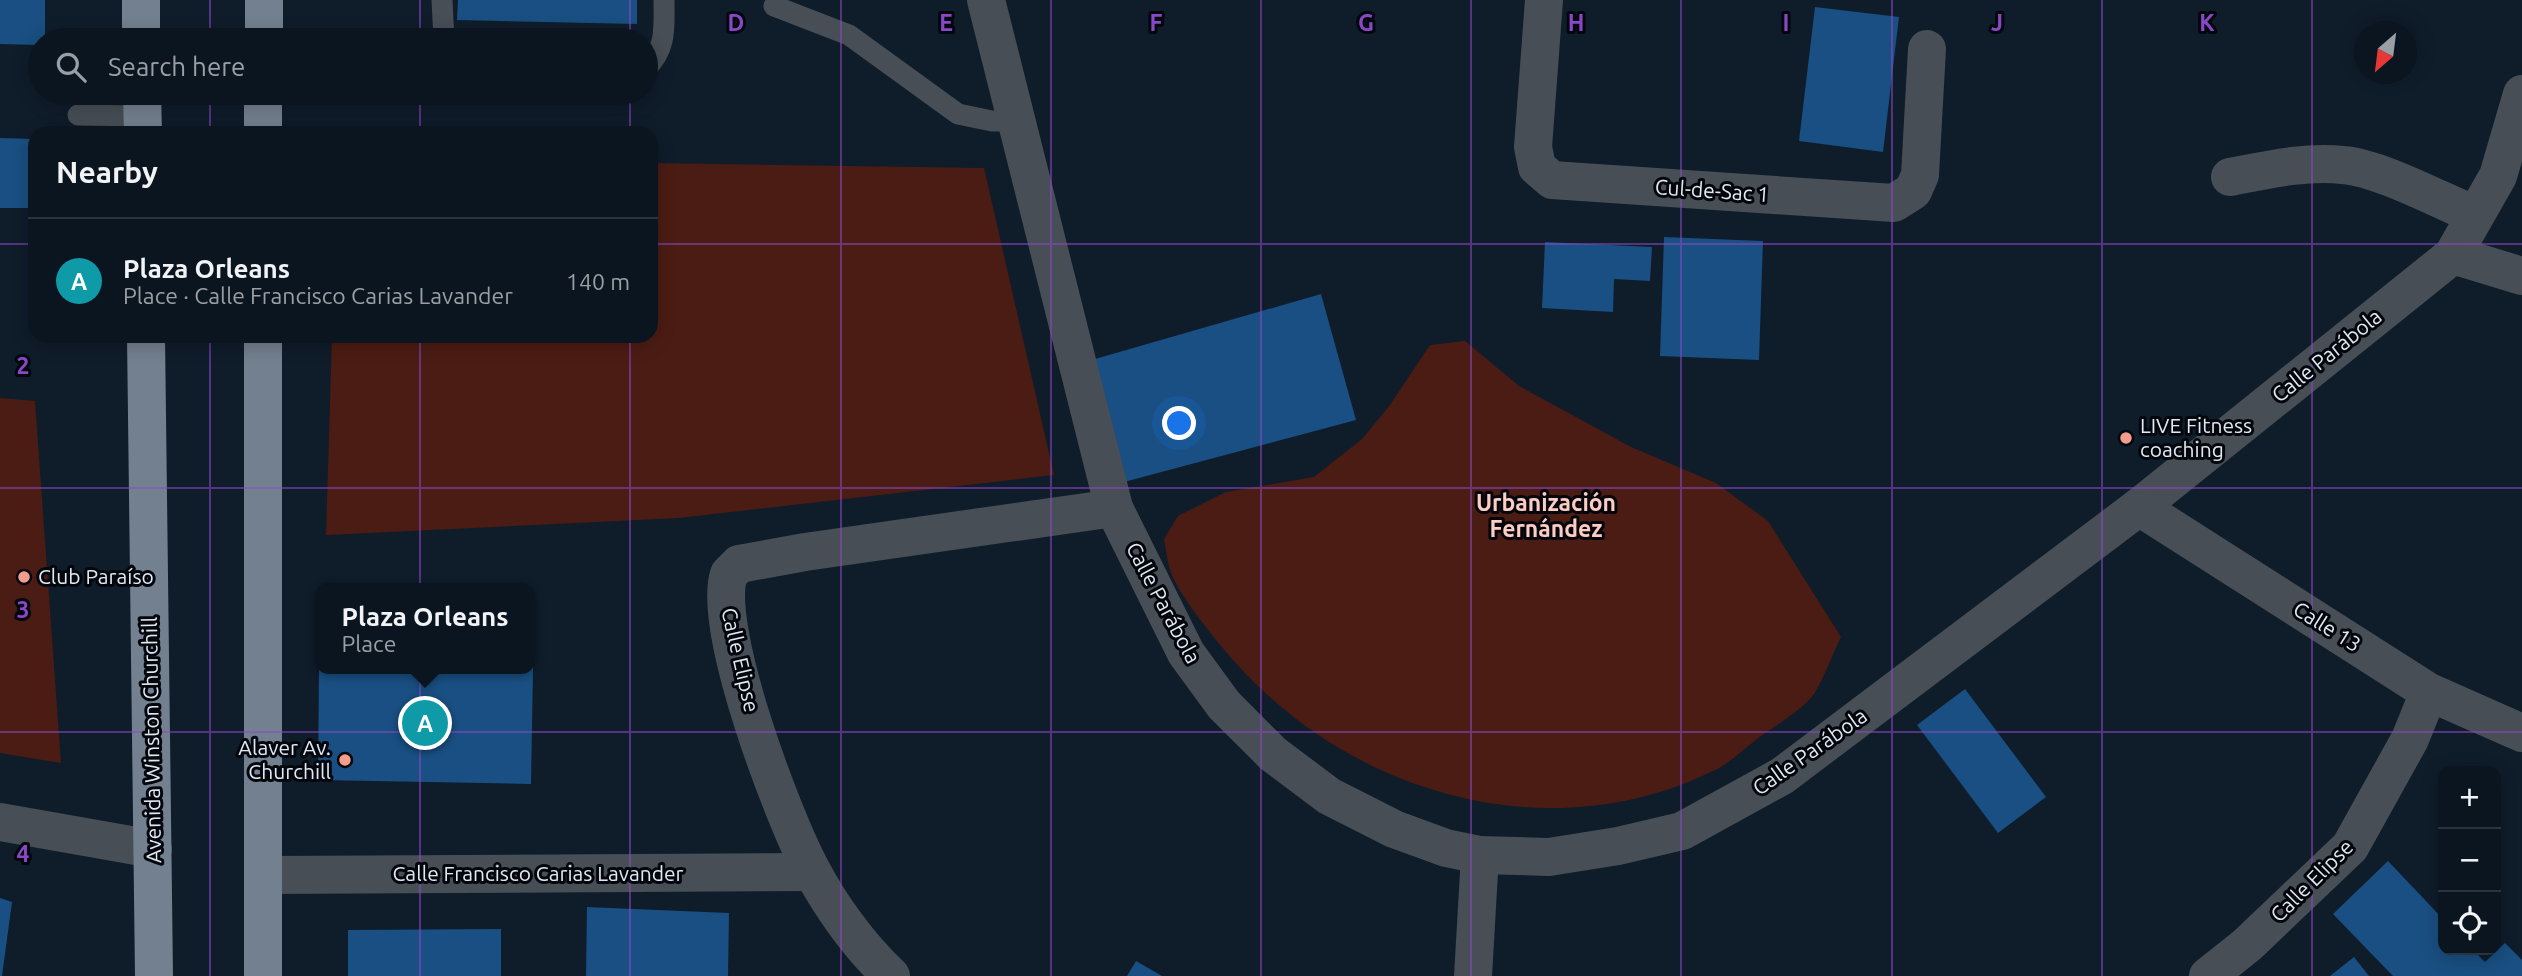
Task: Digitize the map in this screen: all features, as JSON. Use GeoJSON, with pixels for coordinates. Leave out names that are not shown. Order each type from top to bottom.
{"type":"FeatureCollection","features":[{"type":"Feature","properties":{"kind":"main road"},"geometry":{"type":"LineString","coordinates":[[141,0],[141,28]]}},
{"type":"Feature","properties":{"kind":"main road"},"geometry":{"type":"LineString","coordinates":[[264,0],[264,28]]}},
{"type":"Feature","properties":{"kind":"main road"},"geometry":{"type":"LineString","coordinates":[[263,105],[263,126]]}},
{"type":"Feature","properties":{"kind":"main road","name":"Avenida Winston Churchill"},"geometry":{"type":"LineString","coordinates":[[146,343],[154,976]]}},
{"type":"Feature","properties":{"kind":"main road"},"geometry":{"type":"LineString","coordinates":[[263,343],[263,976]]}},
{"type":"Feature","properties":{"kind":"street","name":"Calle Parábola"},"geometry":{"type":"LineString","coordinates":[[986,0],[1114,508],[1186,653],[1224,705],[1273,754],[1329,796],[1394,829],[1447,848],[1480,855],[1549,857],[1618,846],[1682,831],[1782,776],[2139,508],[2453,255],[2498,176],[2522,94]]}},
{"type":"Feature","properties":{"kind":"street","name":"Cul-de-Sac 1"},"geometry":{"type":"LineString","coordinates":[[1544,0],[1532,148],[1537,167],[1552,180],[1894,203],[1913,191],[1920,175],[1927,49]]}},
{"type":"Feature","properties":{"kind":"street"},"geometry":{"type":"LineString","coordinates":[[2230,177],[2291,166],[2341,164],[2362,169],[2475,215]]}},
{"type":"Feature","properties":{"kind":"street"},"geometry":{"type":"LineString","coordinates":[[2453,255],[2522,276]]}},
{"type":"Feature","properties":{"kind":"street","name":"Calle Elipse"},"geometry":{"type":"LineString","coordinates":[[891,976],[846,923],[813,872],[790,825],[750,713],[726,620],[726,588],[730,571],[739,564],[805,552],[1114,508]]}},
{"type":"Feature","properties":{"kind":"street","name":"Calle 13"},"geometry":{"type":"LineString","coordinates":[[2139,508],[2429,692],[2522,733]]}},
{"type":"Feature","properties":{"kind":"street","name":"Calle Elipse"},"geometry":{"type":"LineString","coordinates":[[2208,976],[2247,945],[2350,847],[2410,739],[2429,692]]}},
{"type":"Feature","properties":{"kind":"street"},"geometry":{"type":"LineString","coordinates":[[0,822],[153,849]]}},
{"type":"Feature","properties":{"kind":"street"},"geometry":{"type":"LineString","coordinates":[[1473,976],[1480,855]]}},
{"type":"Feature","properties":{"kind":"street","name":"Calle Francisco Carias Lavander"},"geometry":{"type":"LineString","coordinates":[[264,875],[813,872]]}},
{"type":"Feature","properties":{"kind":"lane"},"geometry":{"type":"LineString","coordinates":[[442,0],[443,28]]}},
{"type":"Feature","properties":{"kind":"lane"},"geometry":{"type":"LineString","coordinates":[[658,53],[664,38],[664,0]]}},
{"type":"Feature","properties":{"kind":"lane"},"geometry":{"type":"LineString","coordinates":[[774,6],[849,35],[958,114],[992,121],[1017,121]]}},
{"type":"Feature","properties":{"kind":"lane"},"geometry":{"type":"LineString","coordinates":[[78,115],[142,114]]}},
{"type":"Feature","properties":{"kind":"shaded area"},"geometry":{"type":"Polygon","coordinates":[[[658,163],[984,168],[1054,475],[679,518],[326,535],[332,343],[658,343],[658,163]]]}},
{"type":"Feature","properties":{"kind":"shaded area"},"geometry":{"type":"Polygon","coordinates":[[[1465,341],[1519,386],[1631,447],[1716,483],[1768,521],[1841,637],[1822,680],[1809,700],[1718,768],[1652,794],[1589,806],[1526,807],[1464,798],[1403,779],[1345,752],[1292,716],[1244,672],[1192,608],[1170,570],[1164,539],[1178,516],[1226,492],[1314,477],[1362,439],[1390,405],[1430,345],[1465,341]]]}},
{"type":"Feature","properties":{"kind":"shaded area","name":"Club Paraíso"},"geometry":{"type":"Polygon","coordinates":[[[0,398],[35,401],[61,763],[0,753],[0,398]]]}},
{"type":"Feature","properties":{"kind":"building"},"geometry":{"type":"Polygon","coordinates":[[[0,0],[45,0],[45,28],[28,28],[28,45],[0,44],[0,0]]]}},
{"type":"Feature","properties":{"kind":"building"},"geometry":{"type":"Polygon","coordinates":[[[458,0],[637,0],[637,24],[457,20],[458,0]]]}},
{"type":"Feature","properties":{"kind":"building"},"geometry":{"type":"Polygon","coordinates":[[[1815,7],[1899,17],[1883,152],[1799,141],[1815,7]]]}},
{"type":"Feature","properties":{"kind":"building"},"geometry":{"type":"Polygon","coordinates":[[[0,138],[28,139],[28,208],[0,208],[0,138]]]}},
{"type":"Feature","properties":{"kind":"building"},"geometry":{"type":"Polygon","coordinates":[[[1664,237],[1763,241],[1759,360],[1660,356],[1664,237]]]}},
{"type":"Feature","properties":{"kind":"building"},"geometry":{"type":"Polygon","coordinates":[[[1545,242],[1652,247],[1650,281],[1614,279],[1613,312],[1542,308],[1545,242]]]}},
{"type":"Feature","properties":{"kind":"building"},"geometry":{"type":"Polygon","coordinates":[[[1321,294],[1356,420],[1124,482],[1095,359],[1321,294]]]}},
{"type":"Feature","properties":{"kind":"building"},"geometry":{"type":"Polygon","coordinates":[[[319,674],[533,674],[531,784],[318,780],[319,674]]]}},
{"type":"Feature","properties":{"kind":"building"},"geometry":{"type":"Polygon","coordinates":[[[1965,689],[2046,797],[1998,833],[1917,725],[1965,689]]]}},
{"type":"Feature","properties":{"kind":"building"},"geometry":{"type":"Polygon","coordinates":[[[2388,861],[2438,914],[2438,955],[2478,955],[2485,962],[2492,955],[2501,955],[2501,947],[2505,943],[2522,960],[2522,976],[2393,976],[2333,914],[2388,861]]]}},
{"type":"Feature","properties":{"kind":"building"},"geometry":{"type":"Polygon","coordinates":[[[0,898],[12,902],[2,976],[0,976],[0,898]]]}},
{"type":"Feature","properties":{"kind":"building"},"geometry":{"type":"Polygon","coordinates":[[[587,907],[729,913],[728,976],[586,976],[587,907]]]}},
{"type":"Feature","properties":{"kind":"building"},"geometry":{"type":"Polygon","coordinates":[[[501,929],[501,976],[348,976],[348,930],[501,929]]]}},
{"type":"Feature","properties":{"kind":"building"},"geometry":{"type":"Polygon","coordinates":[[[2354,957],[2369,976],[2330,976],[2354,957]]]}},
{"type":"Feature","properties":{"kind":"building"},"geometry":{"type":"Polygon","coordinates":[[[1136,961],[1162,976],[1127,976],[1136,961]]]}},
{"type":"Feature","properties":{"kind":"place","name":"LIVE Fitness coaching"},"geometry":{"type":"Point","coordinates":[2126,438]}},
{"type":"Feature","properties":{"kind":"place","name":"Club Paraíso"},"geometry":{"type":"Point","coordinates":[24,577]}},
{"type":"Feature","properties":{"kind":"place","name":"Plaza Orleans"},"geometry":{"type":"Point","coordinates":[425,723]}},
{"type":"Feature","properties":{"kind":"place","name":"Alaver Av. Churchill"},"geometry":{"type":"Point","coordinates":[345,760]}},
{"type":"Feature","properties":{"kind":"district","name":"Urbanización Fernández"},"geometry":{"type":"Point","coordinates":[1546,516]}}]}
